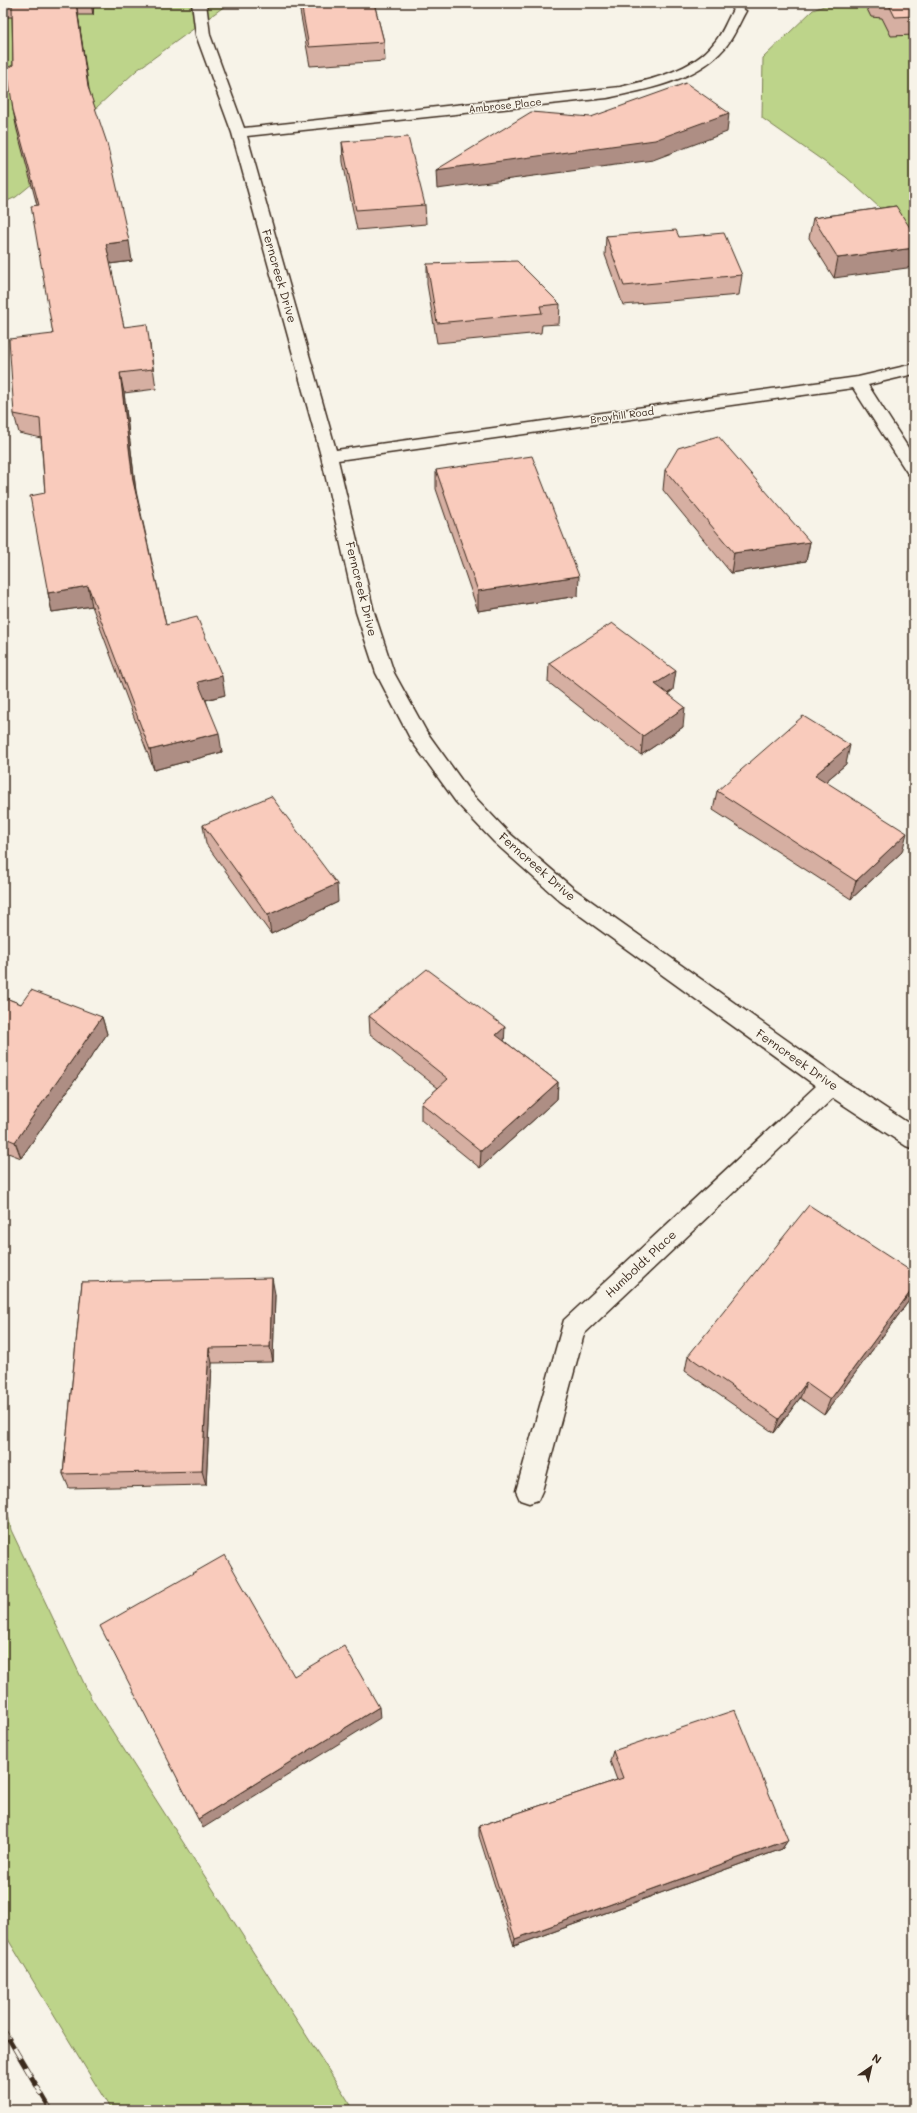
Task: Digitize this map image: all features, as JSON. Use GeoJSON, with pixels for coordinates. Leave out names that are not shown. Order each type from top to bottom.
{"type":"FeatureCollection","features":[{"type":"Feature","properties":{"kind":"street","name":"Ferncreek Drive"},"geometry":{"type":"LineString","coordinates":[[199,3],[203,35],[239,133],[329,456],[364,612],[385,673],[418,735],[463,797],[501,837],[567,895],[832,1085],[914,1139]]}},
{"type":"Feature","properties":{"kind":"street","name":"Ambrose Place"},"geometry":{"type":"LineString","coordinates":[[239,133],[607,94],[634,89],[666,78],[700,62],[716,50],[740,11]]}},
{"type":"Feature","properties":{"kind":"street","name":"Broyhill Road"},"geometry":{"type":"LineString","coordinates":[[329,456],[858,382],[914,369]]}},
{"type":"Feature","properties":{"kind":"street"},"geometry":{"type":"LineString","coordinates":[[858,382],[914,470]]}},
{"type":"Feature","properties":{"kind":"street","name":"Humboldt Place"},"geometry":{"type":"LineString","coordinates":[[529,1491],[573,1328],[832,1085]]}},
{"type":"Feature","properties":{"kind":"green space"},"geometry":{"type":"Polygon","coordinates":[[[3,3],[229,3],[137,70],[97,107],[71,152],[16,197],[3,203],[3,3]]]}},
{"type":"Feature","properties":{"kind":"green space"},"geometry":{"type":"Polygon","coordinates":[[[832,3],[914,3],[914,239],[846,177],[762,118],[763,58],[813,10],[832,3]]]}},
{"type":"Feature","properties":{"kind":"green space"},"geometry":{"type":"Polygon","coordinates":[[[3,1488],[11,1530],[91,1698],[354,2110],[111,2110],[3,1931],[3,1488]]]}},
{"type":"Feature","properties":{"kind":"building"},"geometry":{"type":"Polygon","coordinates":[[[12,3],[76,3],[88,87],[107,143],[129,241],[106,244],[124,327],[147,324],[153,369],[120,373],[133,481],[166,625],[197,617],[222,676],[198,682],[219,733],[150,750],[88,586],[48,593],[30,496],[45,493],[40,419],[14,414],[9,339],[53,334],[31,206],[39,205],[13,110],[7,68],[13,65],[12,3]]]}},
{"type":"Feature","properties":{"kind":"building"},"geometry":{"type":"Polygon","coordinates":[[[301,3],[374,3],[384,42],[309,47],[301,3]]]}},
{"type":"Feature","properties":{"kind":"building"},"geometry":{"type":"Polygon","coordinates":[[[888,3],[914,3],[914,16],[895,17],[888,3]]]}},
{"type":"Feature","properties":{"kind":"building"},"geometry":{"type":"Polygon","coordinates":[[[686,83],[729,113],[655,140],[436,170],[531,112],[591,117],[686,83]]]}},
{"type":"Feature","properties":{"kind":"building"},"geometry":{"type":"Polygon","coordinates":[[[408,137],[425,205],[356,210],[342,142],[408,137]]]}},
{"type":"Feature","properties":{"kind":"building"},"geometry":{"type":"Polygon","coordinates":[[[896,206],[914,234],[914,248],[838,258],[813,218],[896,206]]]}},
{"type":"Feature","properties":{"kind":"building"},"geometry":{"type":"Polygon","coordinates":[[[676,230],[679,237],[724,233],[742,275],[624,286],[606,236],[676,230]]]}},
{"type":"Feature","properties":{"kind":"building"},"geometry":{"type":"Polygon","coordinates":[[[517,261],[560,304],[540,306],[542,313],[437,323],[427,264],[517,261]]]}},
{"type":"Feature","properties":{"kind":"building"},"geometry":{"type":"Polygon","coordinates":[[[718,436],[810,542],[734,553],[665,470],[678,448],[718,436]]]}},
{"type":"Feature","properties":{"kind":"building"},"geometry":{"type":"Polygon","coordinates":[[[532,456],[579,576],[478,591],[436,470],[532,456]]]}},
{"type":"Feature","properties":{"kind":"building"},"geometry":{"type":"Polygon","coordinates":[[[612,623],[676,671],[655,684],[685,707],[643,736],[549,663],[612,623]]]}},
{"type":"Feature","properties":{"kind":"building"},"geometry":{"type":"Polygon","coordinates":[[[803,716],[850,745],[815,775],[907,833],[856,881],[717,791],[803,716]]]}},
{"type":"Feature","properties":{"kind":"building"},"geometry":{"type":"Polygon","coordinates":[[[271,796],[337,884],[268,915],[203,825],[271,796]]]}},
{"type":"Feature","properties":{"kind":"building"},"geometry":{"type":"Polygon","coordinates":[[[427,969],[505,1027],[496,1035],[558,1082],[481,1151],[421,1103],[448,1079],[369,1016],[427,969]]]}},
{"type":"Feature","properties":{"kind":"building"},"geometry":{"type":"Polygon","coordinates":[[[31,990],[102,1017],[15,1142],[3,1137],[3,997],[21,1004],[31,990]]]}},
{"type":"Feature","properties":{"kind":"building"},"geometry":{"type":"Polygon","coordinates":[[[809,1205],[914,1273],[914,1287],[830,1400],[806,1383],[779,1419],[688,1356],[809,1205]]]}},
{"type":"Feature","properties":{"kind":"building"},"geometry":{"type":"Polygon","coordinates":[[[272,1278],[270,1347],[209,1348],[202,1471],[63,1474],[82,1282],[272,1278]]]}},
{"type":"Feature","properties":{"kind":"building"},"geometry":{"type":"Polygon","coordinates":[[[225,1555],[294,1676],[344,1646],[379,1707],[198,1819],[100,1626],[225,1555]]]}},
{"type":"Feature","properties":{"kind":"building"},"geometry":{"type":"Polygon","coordinates":[[[735,1710],[788,1840],[515,1939],[479,1826],[623,1778],[613,1751],[735,1710]]]}},
{"type":"Feature","properties":{"kind":"railway"},"geometry":{"type":"LineString","coordinates":[[3,2029],[51,2110]]}}]}
